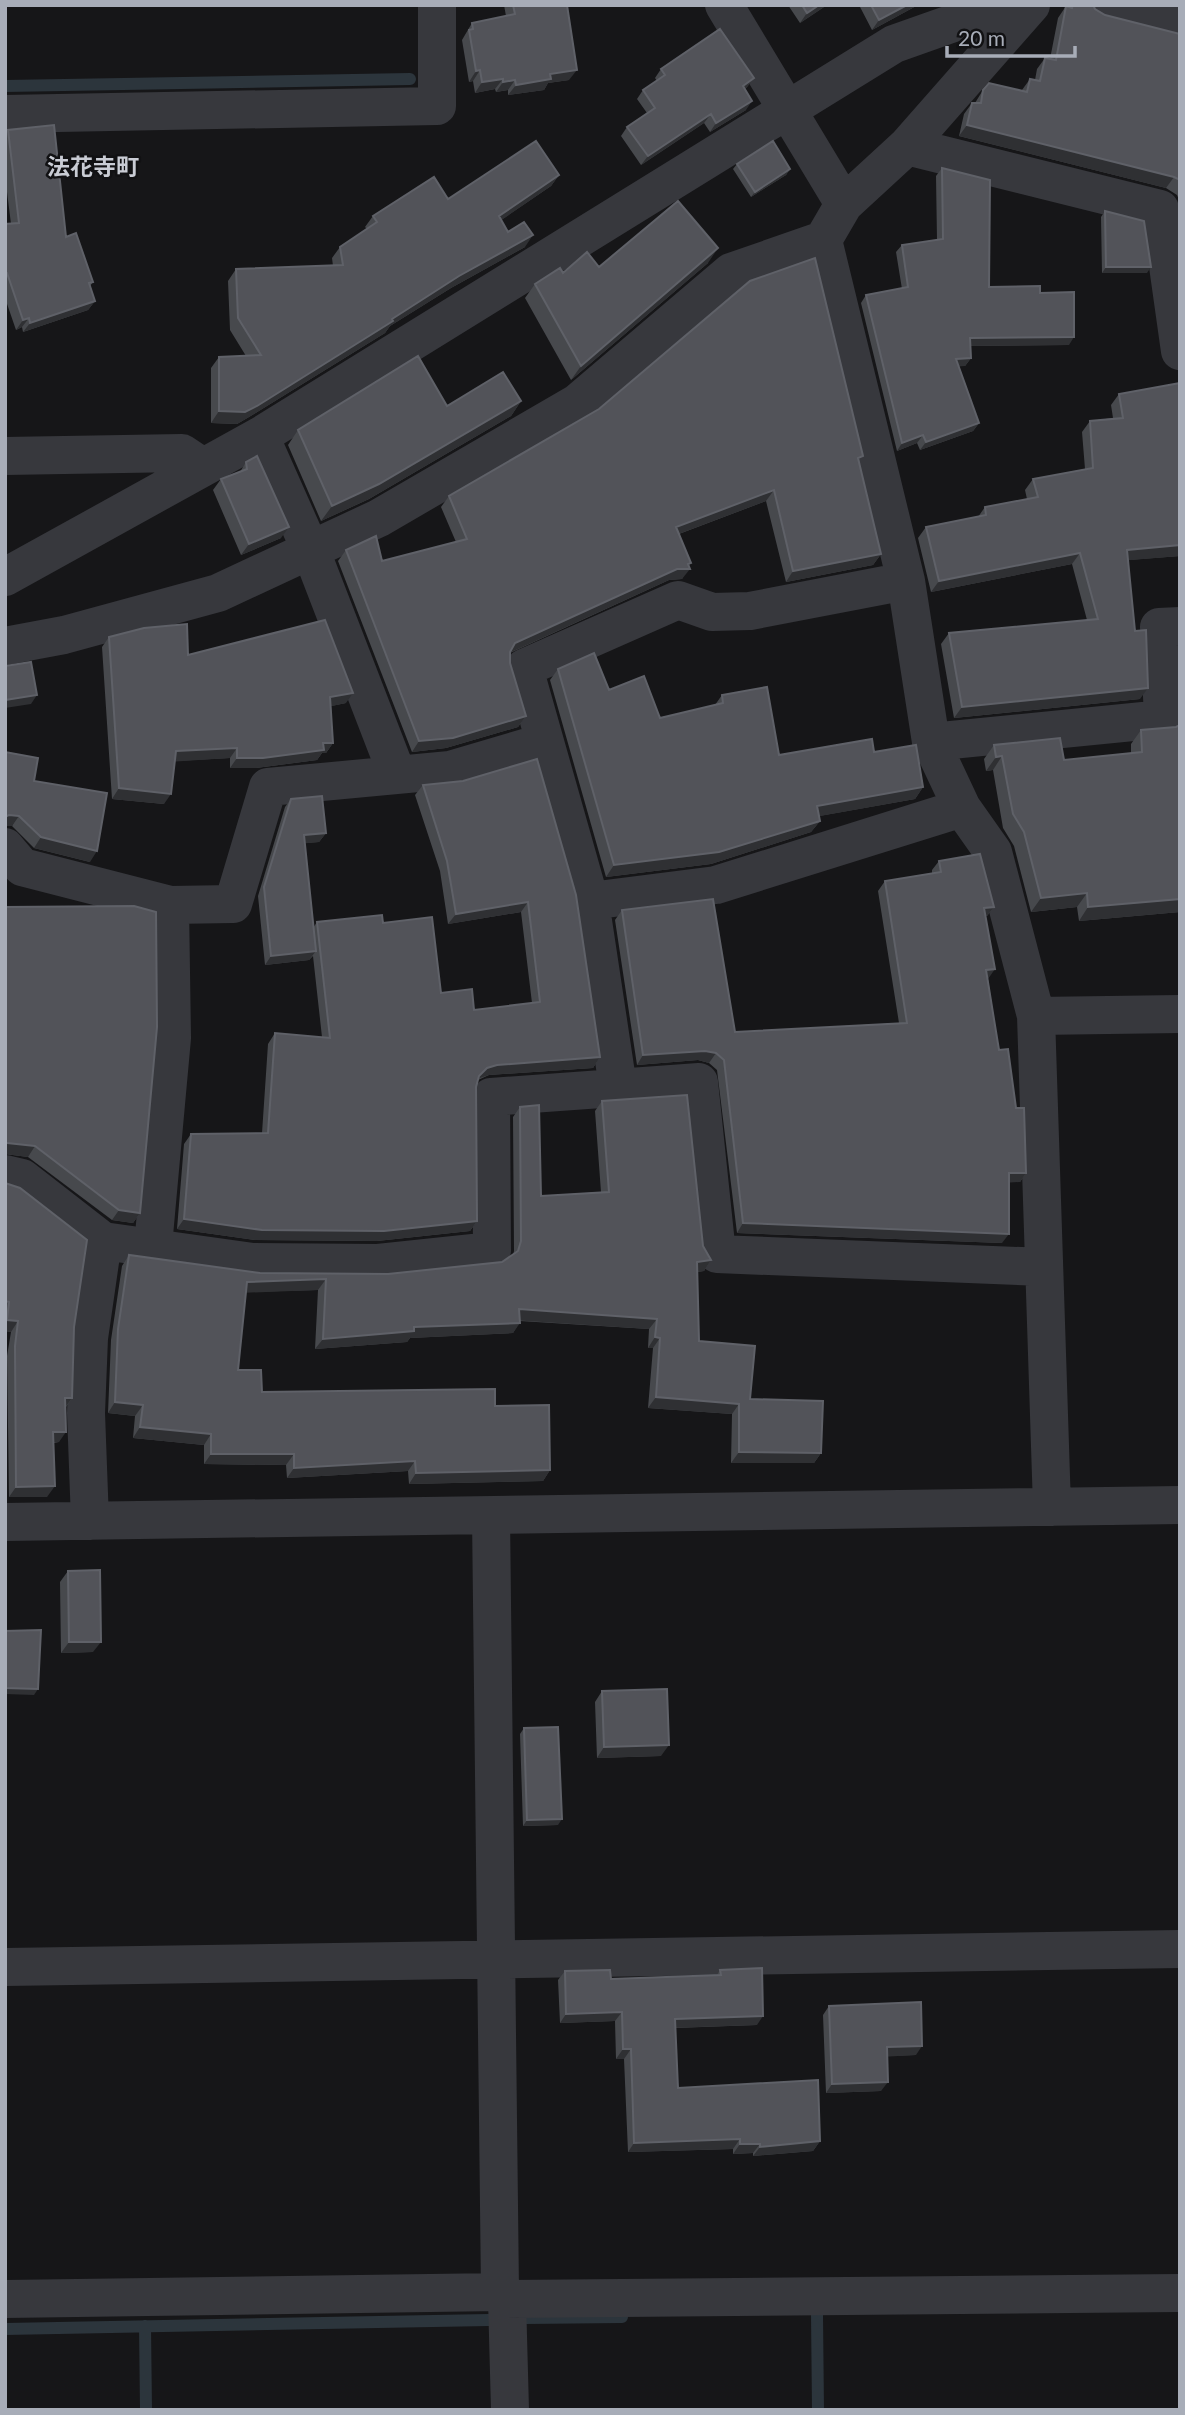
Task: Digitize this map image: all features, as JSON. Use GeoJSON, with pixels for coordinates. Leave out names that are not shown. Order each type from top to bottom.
{"type":"FeatureCollection","features":[{"type":"Feature","properties":{"kind":"street"},"geometry":{"type":"LineString","coordinates":[[5,114],[438,106],[437,5]]}},
{"type":"Feature","properties":{"kind":"street"},"geometry":{"type":"LineString","coordinates":[[724,5],[844,204]]}},
{"type":"Feature","properties":{"kind":"street"},"geometry":{"type":"LineString","coordinates":[[5,577],[260,436],[894,44],[1004,5]]}},
{"type":"Feature","properties":{"kind":"street"},"geometry":{"type":"LineString","coordinates":[[5,646],[64,635],[218,593],[379,518],[577,404],[731,272],[823,240],[844,204],[907,146],[1031,5]]}},
{"type":"Feature","properties":{"kind":"street"},"geometry":{"type":"LineString","coordinates":[[1103,5],[1180,25]]}},
{"type":"Feature","properties":{"kind":"street"},"geometry":{"type":"LineString","coordinates":[[907,146],[1160,209],[1180,351]]}},
{"type":"Feature","properties":{"kind":"street"},"geometry":{"type":"LineString","coordinates":[[823,240],[906,581],[931,742],[962,808],[993,852],[1035,1016],[1052,1507]]}},
{"type":"Feature","properties":{"kind":"street"},"geometry":{"type":"LineString","coordinates":[[260,436],[311,551],[397,774]]}},
{"type":"Feature","properties":{"kind":"street"},"geometry":{"type":"LineString","coordinates":[[5,456],[182,453],[203,467]]}},
{"type":"Feature","properties":{"kind":"street"},"geometry":{"type":"LineString","coordinates":[[618,1087],[590,901],[524,668],[678,600],[712,612],[750,611],[906,581]]}},
{"type":"Feature","properties":{"kind":"street"},"geometry":{"type":"LineString","coordinates":[[931,742],[1163,719],[1159,627],[1180,626]]}},
{"type":"Feature","properties":{"kind":"street"},"geometry":{"type":"LineString","coordinates":[[5,847],[22,867],[170,905],[233,904],[268,787],[450,770],[545,742]]}},
{"type":"Feature","properties":{"kind":"street"},"geometry":{"type":"LineString","coordinates":[[590,901],[716,885],[962,808]]}},
{"type":"Feature","properties":{"kind":"street"},"geometry":{"type":"LineString","coordinates":[[153,1246],[172,1038],[170,905]]}},
{"type":"Feature","properties":{"kind":"street"},"geometry":{"type":"LineString","coordinates":[[1035,1016],[1180,1014]]}},
{"type":"Feature","properties":{"kind":"street"},"geometry":{"type":"LineString","coordinates":[[5,1174],[22,1178],[103,1241],[253,1262],[378,1263],[492,1251],[491,1097],[699,1082],[717,1254],[1044,1268]]}},
{"type":"Feature","properties":{"kind":"street"},"geometry":{"type":"LineString","coordinates":[[90,1521],[86,1400],[89,1338],[103,1241]]}},
{"type":"Feature","properties":{"kind":"street"},"geometry":{"type":"LineString","coordinates":[[5,1522],[1180,1505]]}},
{"type":"Feature","properties":{"kind":"street"},"geometry":{"type":"LineString","coordinates":[[491,1516],[503,2296],[510,2410]]}},
{"type":"Feature","properties":{"kind":"street"},"geometry":{"type":"LineString","coordinates":[[5,1967],[1180,1949]]}},
{"type":"Feature","properties":{"kind":"street"},"geometry":{"type":"LineString","coordinates":[[5,2299],[1180,2293]]}},
{"type":"Feature","properties":{"kind":"building"},"geometry":{"type":"Polygon","coordinates":[[[513,5],[567,5],[577,70],[550,74],[551,79],[516,85],[515,80],[482,82],[480,70],[476,71],[469,30],[473,29],[472,23],[515,14],[513,5]]]}},
{"type":"Feature","properties":{"kind":"building"},"geometry":{"type":"Polygon","coordinates":[[[802,5],[819,5],[807,13],[802,5]]]}},
{"type":"Feature","properties":{"kind":"building"},"geometry":{"type":"Polygon","coordinates":[[[871,5],[907,5],[879,20],[871,5]]]}},
{"type":"Feature","properties":{"kind":"building"},"geometry":{"type":"Polygon","coordinates":[[[1073,5],[1093,5],[1105,15],[1180,34],[1180,180],[967,125],[972,103],[981,103],[983,90],[989,83],[1027,92],[1030,79],[1040,81],[1045,58],[1056,60],[1066,6],[1072,8],[1073,5]]]}},
{"type":"Feature","properties":{"kind":"building"},"geometry":{"type":"Polygon","coordinates":[[[720,29],[754,78],[743,86],[752,101],[716,123],[711,114],[648,156],[627,127],[655,108],[643,90],[665,75],[661,69],[720,29]]]}},
{"type":"Feature","properties":{"kind":"building"},"geometry":{"type":"Polygon","coordinates":[[[54,125],[66,237],[76,233],[93,282],[89,283],[95,301],[30,323],[29,318],[23,320],[5,273],[5,224],[19,223],[8,130],[54,125]]]}},
{"type":"Feature","properties":{"kind":"building"},"geometry":{"type":"Polygon","coordinates":[[[536,141],[559,175],[499,216],[508,232],[524,222],[533,235],[459,276],[392,319],[393,321],[257,406],[245,412],[219,411],[219,357],[261,355],[238,318],[236,269],[343,265],[340,247],[377,222],[373,216],[434,177],[448,199],[536,141]]]}},
{"type":"Feature","properties":{"kind":"building"},"geometry":{"type":"Polygon","coordinates":[[[773,141],[790,169],[755,192],[737,164],[773,141]]]}},
{"type":"Feature","properties":{"kind":"building"},"geometry":{"type":"Polygon","coordinates":[[[942,168],[990,180],[989,287],[1040,286],[1040,293],[1074,292],[1074,337],[970,338],[971,358],[956,359],[979,423],[926,442],[923,435],[902,443],[866,295],[908,287],[902,245],[943,239],[942,168]]]}},
{"type":"Feature","properties":{"kind":"building"},"geometry":{"type":"Polygon","coordinates":[[[678,201],[718,248],[581,366],[535,284],[560,268],[563,273],[587,252],[599,267],[678,201]]]}},
{"type":"Feature","properties":{"kind":"building"},"geometry":{"type":"Polygon","coordinates":[[[1105,211],[1144,221],[1151,267],[1106,267],[1105,211]]]}},
{"type":"Feature","properties":{"kind":"building"},"geometry":{"type":"Polygon","coordinates":[[[815,258],[863,456],[858,458],[881,554],[793,571],[774,490],[676,527],[691,563],[688,564],[690,569],[677,569],[515,643],[510,652],[510,663],[526,716],[453,738],[419,741],[346,550],[376,536],[382,561],[467,539],[449,496],[599,409],[750,281],[815,258]]]}},
{"type":"Feature","properties":{"kind":"building"},"geometry":{"type":"Polygon","coordinates":[[[418,356],[447,406],[503,372],[521,401],[379,484],[332,506],[298,430],[418,356]]]}},
{"type":"Feature","properties":{"kind":"building"},"geometry":{"type":"Polygon","coordinates":[[[1180,383],[1180,545],[1127,550],[1135,631],[1146,630],[1148,688],[962,707],[949,633],[1098,619],[1080,553],[939,581],[926,527],[986,515],[985,507],[1038,497],[1033,479],[1093,468],[1090,421],[1123,418],[1119,394],[1180,383]]]}},
{"type":"Feature","properties":{"kind":"building"},"geometry":{"type":"Polygon","coordinates":[[[257,456],[289,527],[249,544],[221,479],[247,469],[246,462],[257,456]]]}},
{"type":"Feature","properties":{"kind":"building"},"geometry":{"type":"Polygon","coordinates":[[[325,620],[353,693],[330,697],[333,743],[323,743],[324,750],[263,758],[237,758],[237,748],[176,751],[171,794],[119,788],[109,637],[144,628],[187,624],[188,655],[325,620]]]}},
{"type":"Feature","properties":{"kind":"building"},"geometry":{"type":"Polygon","coordinates":[[[594,653],[609,690],[644,676],[660,718],[723,703],[722,695],[767,687],[779,755],[872,739],[874,752],[916,745],[923,787],[817,806],[820,821],[719,852],[614,865],[558,669],[594,653]]]}},
{"type":"Feature","properties":{"kind":"building"},"geometry":{"type":"Polygon","coordinates":[[[31,662],[37,695],[5,700],[5,666],[31,662]]]}},
{"type":"Feature","properties":{"kind":"building"},"geometry":{"type":"Polygon","coordinates":[[[1180,725],[1180,899],[1088,907],[1087,893],[1041,898],[1024,832],[1013,814],[1002,756],[996,757],[994,745],[1060,738],[1064,760],[1142,752],[1141,730],[1180,725]]]}},
{"type":"Feature","properties":{"kind":"building"},"geometry":{"type":"Polygon","coordinates":[[[5,752],[38,758],[34,781],[107,793],[97,851],[41,837],[19,816],[5,817],[5,752]]]}},
{"type":"Feature","properties":{"kind":"building"},"geometry":{"type":"Polygon","coordinates":[[[537,759],[576,895],[600,1057],[497,1065],[487,1068],[479,1076],[476,1087],[477,1221],[384,1231],[262,1230],[184,1219],[191,1134],[268,1133],[275,1033],[330,1038],[317,922],[382,915],[383,923],[432,917],[441,993],[472,989],[474,1010],[540,1002],[528,902],[456,914],[447,861],[423,785],[463,781],[537,759]]]}},
{"type":"Feature","properties":{"kind":"building"},"geometry":{"type":"Polygon","coordinates":[[[322,796],[326,833],[304,835],[316,951],[271,956],[264,887],[291,799],[322,796]]]}},
{"type":"Feature","properties":{"kind":"building"},"geometry":{"type":"Polygon","coordinates":[[[980,854],[994,907],[984,908],[995,969],[986,970],[999,1050],[1008,1049],[1016,1108],[1024,1108],[1026,1173],[1009,1173],[1009,1234],[743,1223],[724,1060],[716,1053],[705,1051],[643,1055],[622,910],[713,899],[735,1032],[907,1023],[885,881],[941,872],[939,861],[980,854]]]}},
{"type":"Feature","properties":{"kind":"building"},"geometry":{"type":"Polygon","coordinates":[[[134,906],[156,912],[157,1027],[140,1213],[119,1210],[35,1146],[5,1143],[5,907],[134,906]]]}},
{"type":"Feature","properties":{"kind":"building"},"geometry":{"type":"Polygon","coordinates":[[[687,1095],[703,1246],[711,1260],[697,1262],[699,1341],[755,1346],[750,1399],[823,1401],[821,1453],[739,1452],[739,1404],[656,1397],[660,1338],[655,1337],[657,1319],[519,1309],[520,1323],[414,1327],[414,1331],[323,1339],[326,1279],[247,1282],[238,1370],[261,1370],[262,1392],[495,1389],[495,1406],[549,1405],[550,1470],[416,1473],[415,1461],[294,1468],[294,1454],[211,1454],[211,1434],[140,1427],[143,1405],[115,1402],[118,1329],[129,1255],[260,1273],[388,1274],[502,1262],[518,1251],[521,1241],[520,1107],[539,1105],[541,1196],[609,1192],[602,1101],[687,1095]]]}},
{"type":"Feature","properties":{"kind":"building"},"geometry":{"type":"Polygon","coordinates":[[[5,1183],[20,1188],[87,1240],[74,1327],[72,1398],[65,1398],[66,1432],[53,1432],[55,1486],[16,1487],[15,1346],[18,1321],[7,1320],[9,1302],[5,1301],[5,1183]]]}},
{"type":"Feature","properties":{"kind":"building"},"geometry":{"type":"Polygon","coordinates":[[[100,1570],[101,1642],[69,1642],[68,1571],[100,1570]]]}},
{"type":"Feature","properties":{"kind":"building"},"geometry":{"type":"Polygon","coordinates":[[[41,1630],[38,1689],[5,1688],[5,1631],[41,1630]]]}},
{"type":"Feature","properties":{"kind":"building"},"geometry":{"type":"Polygon","coordinates":[[[667,1689],[669,1745],[604,1747],[602,1691],[667,1689]]]}},
{"type":"Feature","properties":{"kind":"building"},"geometry":{"type":"Polygon","coordinates":[[[558,1727],[562,1819],[527,1820],[524,1728],[558,1727]]]}},
{"type":"Feature","properties":{"kind":"building"},"geometry":{"type":"Polygon","coordinates":[[[762,1968],[763,2016],[675,2019],[678,2088],[818,2080],[820,2141],[760,2147],[760,2144],[740,2144],[740,2139],[634,2143],[631,2049],[623,2049],[622,2012],[566,2014],[565,1971],[610,1970],[611,1979],[721,1975],[720,1970],[762,1968]]]}},
{"type":"Feature","properties":{"kind":"building"},"geometry":{"type":"Polygon","coordinates":[[[921,2002],[922,2046],[887,2047],[888,2082],[832,2084],[829,2006],[921,2002]]]}},
{"type":"Feature","properties":{"kind":"waterway"},"geometry":{"type":"LineString","coordinates":[[5,86],[410,79]]}},
{"type":"Feature","properties":{"kind":"waterway"},"geometry":{"type":"LineString","coordinates":[[817,2315],[818,2410]]}},
{"type":"Feature","properties":{"kind":"waterway"},"geometry":{"type":"LineString","coordinates":[[525,2318],[622,2317]]}},
{"type":"Feature","properties":{"kind":"waterway"},"geometry":{"type":"LineString","coordinates":[[5,2329],[489,2320]]}},
{"type":"Feature","properties":{"kind":"waterway"},"geometry":{"type":"LineString","coordinates":[[145,2326],[146,2410]]}},
{"type":"Feature","properties":{"kind":"district","name":"法花寺町"},"geometry":{"type":"Point","coordinates":[93,167]}}]}
